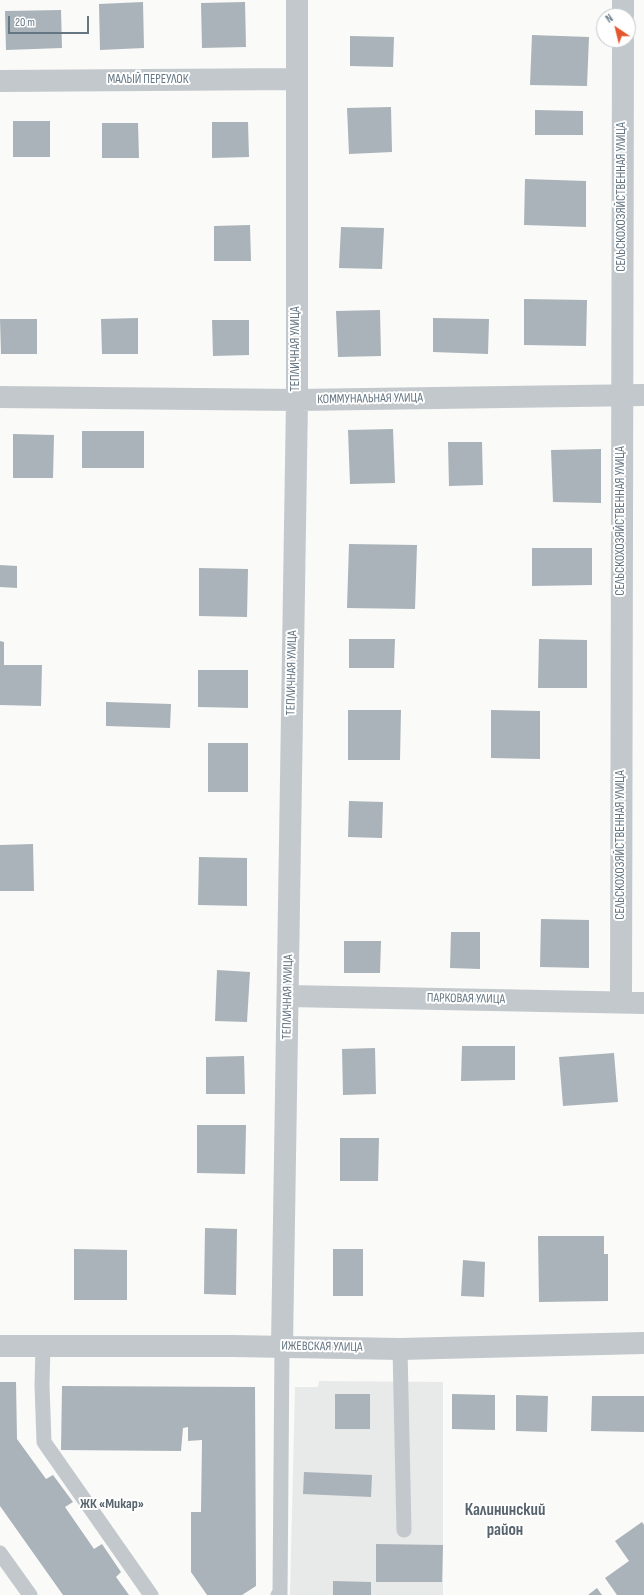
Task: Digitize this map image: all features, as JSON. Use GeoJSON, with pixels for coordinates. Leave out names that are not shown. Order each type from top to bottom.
{"type":"FeatureCollection","features":[{"type":"Feature","properties":{"kind":"street","name":"ТЕПЛИЧНАЯ УЛИЦА"},"geometry":{"type":"LineString","coordinates":[[282,1346],[296,400],[297,0]]}},
{"type":"Feature","properties":{"kind":"street","name":"СЕЛЬСКОХОЗЯЙСТВЕННАЯ УЛИЦА"},"geometry":{"type":"LineString","coordinates":[[621,1002],[623,48]]}},
{"type":"Feature","properties":{"kind":"street","name":"МАЛЫЙ ПЕРЕУЛОК"},"geometry":{"type":"LineString","coordinates":[[0,81],[296,79]]}},
{"type":"Feature","properties":{"kind":"street","name":"КОММУНАЛЬНАЯ УЛИЦА"},"geometry":{"type":"LineString","coordinates":[[0,397],[296,400],[644,395]]}},
{"type":"Feature","properties":{"kind":"street","name":"ПАРКОВАЯ УЛИЦА"},"geometry":{"type":"LineString","coordinates":[[288,996],[644,1003]]}},
{"type":"Feature","properties":{"kind":"street","name":"ИЖЕВСКАЯ УЛИЦА"},"geometry":{"type":"LineString","coordinates":[[0,1346],[282,1346],[400,1349],[644,1343]]}},
{"type":"Feature","properties":{"kind":"lane"},"geometry":{"type":"LineString","coordinates":[[43,1346],[42,1385],[44,1442],[151,1595]]}},
{"type":"Feature","properties":{"kind":"lane"},"geometry":{"type":"LineString","coordinates":[[278,1595],[280,1594],[282,1346]]}},
{"type":"Feature","properties":{"kind":"lane"},"geometry":{"type":"LineString","coordinates":[[400,1349],[404,1530]]}},
{"type":"Feature","properties":{"kind":"lane"},"geometry":{"type":"LineString","coordinates":[[0,1553],[30,1595]]}},
{"type":"Feature","properties":{"kind":"shaded area"},"geometry":{"type":"Polygon","coordinates":[[[319,1381],[443,1382],[443,1595],[290,1595],[295,1387],[318,1387],[319,1381]]]}},
{"type":"Feature","properties":{"kind":"building"},"geometry":{"type":"Polygon","coordinates":[[[143,2],[144,48],[100,50],[99,4],[143,2]]]}},
{"type":"Feature","properties":{"kind":"building"},"geometry":{"type":"Polygon","coordinates":[[[245,2],[246,47],[202,48],[201,3],[245,2]]]}},
{"type":"Feature","properties":{"kind":"building"},"geometry":{"type":"Polygon","coordinates":[[[61,10],[62,48],[6,50],[5,11],[61,10]]]}},
{"type":"Feature","properties":{"kind":"building"},"geometry":{"type":"Polygon","coordinates":[[[532,35],[589,37],[587,86],[530,85],[532,35]]]}},
{"type":"Feature","properties":{"kind":"building"},"geometry":{"type":"Polygon","coordinates":[[[350,36],[394,37],[393,67],[350,66],[350,36]]]}},
{"type":"Feature","properties":{"kind":"building"},"geometry":{"type":"Polygon","coordinates":[[[391,107],[392,152],[349,154],[347,108],[391,107]]]}},
{"type":"Feature","properties":{"kind":"building"},"geometry":{"type":"Polygon","coordinates":[[[535,110],[583,111],[583,135],[535,135],[535,110]]]}},
{"type":"Feature","properties":{"kind":"building"},"geometry":{"type":"Polygon","coordinates":[[[13,121],[50,121],[50,157],[13,157],[13,121]]]}},
{"type":"Feature","properties":{"kind":"building"},"geometry":{"type":"Polygon","coordinates":[[[212,122],[248,122],[249,157],[212,158],[212,122]]]}},
{"type":"Feature","properties":{"kind":"building"},"geometry":{"type":"Polygon","coordinates":[[[102,123],[138,123],[139,158],[102,158],[102,123]]]}},
{"type":"Feature","properties":{"kind":"building"},"geometry":{"type":"Polygon","coordinates":[[[525,179],[586,181],[586,227],[524,225],[525,179]]]}},
{"type":"Feature","properties":{"kind":"building"},"geometry":{"type":"Polygon","coordinates":[[[250,225],[251,261],[214,261],[214,226],[250,225]]]}},
{"type":"Feature","properties":{"kind":"building"},"geometry":{"type":"Polygon","coordinates":[[[341,227],[384,228],[382,269],[339,268],[341,227]]]}},
{"type":"Feature","properties":{"kind":"building"},"geometry":{"type":"Polygon","coordinates":[[[524,299],[587,300],[586,346],[524,345],[524,299]]]}},
{"type":"Feature","properties":{"kind":"building"},"geometry":{"type":"Polygon","coordinates":[[[380,310],[381,356],[338,357],[336,311],[380,310]]]}},
{"type":"Feature","properties":{"kind":"building"},"geometry":{"type":"Polygon","coordinates":[[[138,318],[138,354],[102,354],[101,319],[138,318]]]}},
{"type":"Feature","properties":{"kind":"building"},"geometry":{"type":"Polygon","coordinates":[[[433,318],[489,319],[488,354],[433,352],[433,318]]]}},
{"type":"Feature","properties":{"kind":"building"},"geometry":{"type":"Polygon","coordinates":[[[0,319],[37,319],[37,354],[1,354],[0,319]]]}},
{"type":"Feature","properties":{"kind":"building"},"geometry":{"type":"Polygon","coordinates":[[[212,320],[249,320],[249,355],[213,356],[212,320]]]}},
{"type":"Feature","properties":{"kind":"building"},"geometry":{"type":"Polygon","coordinates":[[[393,429],[395,483],[350,484],[348,430],[393,429]]]}},
{"type":"Feature","properties":{"kind":"building"},"geometry":{"type":"Polygon","coordinates":[[[82,431],[144,431],[144,468],[82,468],[82,431]]]}},
{"type":"Feature","properties":{"kind":"building"},"geometry":{"type":"Polygon","coordinates":[[[13,434],[54,435],[53,478],[13,478],[13,434]]]}},
{"type":"Feature","properties":{"kind":"building"},"geometry":{"type":"Polygon","coordinates":[[[448,442],[482,442],[483,485],[449,486],[448,442]]]}},
{"type":"Feature","properties":{"kind":"building"},"geometry":{"type":"Polygon","coordinates":[[[601,449],[601,503],[553,502],[551,450],[601,449]]]}},
{"type":"Feature","properties":{"kind":"building"},"geometry":{"type":"Polygon","coordinates":[[[349,544],[417,545],[415,609],[347,608],[349,544]]]}},
{"type":"Feature","properties":{"kind":"building"},"geometry":{"type":"Polygon","coordinates":[[[532,548],[592,548],[592,585],[532,586],[532,548]]]}},
{"type":"Feature","properties":{"kind":"building"},"geometry":{"type":"Polygon","coordinates":[[[0,565],[17,566],[17,588],[0,587],[0,565]]]}},
{"type":"Feature","properties":{"kind":"building"},"geometry":{"type":"Polygon","coordinates":[[[199,568],[248,569],[247,617],[199,616],[199,568]]]}},
{"type":"Feature","properties":{"kind":"building"},"geometry":{"type":"Polygon","coordinates":[[[349,639],[395,639],[394,668],[349,668],[349,639]]]}},
{"type":"Feature","properties":{"kind":"building"},"geometry":{"type":"Polygon","coordinates":[[[539,639],[587,640],[587,688],[538,688],[539,639]]]}},
{"type":"Feature","properties":{"kind":"building"},"geometry":{"type":"Polygon","coordinates":[[[0,641],[4,642],[4,665],[42,665],[41,706],[0,705],[0,641]]]}},
{"type":"Feature","properties":{"kind":"building"},"geometry":{"type":"Polygon","coordinates":[[[198,670],[248,670],[248,708],[198,707],[198,670]]]}},
{"type":"Feature","properties":{"kind":"building"},"geometry":{"type":"Polygon","coordinates":[[[106,702],[171,704],[170,728],[106,726],[106,702]]]}},
{"type":"Feature","properties":{"kind":"building"},"geometry":{"type":"Polygon","coordinates":[[[348,710],[401,710],[400,760],[348,760],[348,710]]]}},
{"type":"Feature","properties":{"kind":"building"},"geometry":{"type":"Polygon","coordinates":[[[491,710],[540,711],[540,759],[491,758],[491,710]]]}},
{"type":"Feature","properties":{"kind":"building"},"geometry":{"type":"Polygon","coordinates":[[[208,743],[248,743],[248,792],[208,792],[208,743]]]}},
{"type":"Feature","properties":{"kind":"building"},"geometry":{"type":"Polygon","coordinates":[[[349,801],[383,802],[382,838],[348,837],[349,801]]]}},
{"type":"Feature","properties":{"kind":"building"},"geometry":{"type":"Polygon","coordinates":[[[33,844],[34,891],[0,891],[0,845],[33,844]]]}},
{"type":"Feature","properties":{"kind":"building"},"geometry":{"type":"Polygon","coordinates":[[[199,857],[247,858],[247,906],[198,905],[199,857]]]}},
{"type":"Feature","properties":{"kind":"building"},"geometry":{"type":"Polygon","coordinates":[[[541,919],[589,920],[589,968],[540,967],[541,919]]]}},
{"type":"Feature","properties":{"kind":"building"},"geometry":{"type":"Polygon","coordinates":[[[451,932],[480,932],[480,969],[450,968],[451,932]]]}},
{"type":"Feature","properties":{"kind":"building"},"geometry":{"type":"Polygon","coordinates":[[[344,941],[381,941],[380,973],[344,973],[344,941]]]}},
{"type":"Feature","properties":{"kind":"building"},"geometry":{"type":"Polygon","coordinates":[[[217,970],[250,972],[247,1022],[215,1021],[217,970]]]}},
{"type":"Feature","properties":{"kind":"building"},"geometry":{"type":"Polygon","coordinates":[[[462,1046],[515,1046],[515,1080],[461,1081],[462,1046]]]}},
{"type":"Feature","properties":{"kind":"building"},"geometry":{"type":"Polygon","coordinates":[[[375,1048],[376,1094],[343,1095],[342,1049],[375,1048]]]}},
{"type":"Feature","properties":{"kind":"building"},"geometry":{"type":"Polygon","coordinates":[[[614,1053],[618,1102],[563,1106],[559,1057],[614,1053]]]}},
{"type":"Feature","properties":{"kind":"building"},"geometry":{"type":"Polygon","coordinates":[[[244,1056],[245,1094],[206,1094],[206,1057],[244,1056]]]}},
{"type":"Feature","properties":{"kind":"building"},"geometry":{"type":"Polygon","coordinates":[[[197,1125],[246,1125],[245,1174],[197,1173],[197,1125]]]}},
{"type":"Feature","properties":{"kind":"building"},"geometry":{"type":"Polygon","coordinates":[[[340,1138],[379,1138],[378,1181],[340,1181],[340,1138]]]}},
{"type":"Feature","properties":{"kind":"building"},"geometry":{"type":"Polygon","coordinates":[[[205,1228],[237,1229],[236,1295],[204,1294],[205,1228]]]}},
{"type":"Feature","properties":{"kind":"building"},"geometry":{"type":"Polygon","coordinates":[[[538,1236],[604,1236],[604,1254],[608,1254],[608,1301],[539,1302],[538,1236]]]}},
{"type":"Feature","properties":{"kind":"building"},"geometry":{"type":"Polygon","coordinates":[[[74,1249],[127,1250],[127,1300],[74,1300],[74,1249]]]}},
{"type":"Feature","properties":{"kind":"building"},"geometry":{"type":"Polygon","coordinates":[[[333,1249],[363,1249],[363,1296],[333,1296],[333,1249]]]}},
{"type":"Feature","properties":{"kind":"building"},"geometry":{"type":"Polygon","coordinates":[[[463,1260],[485,1262],[484,1297],[461,1296],[463,1260]]]}},
{"type":"Feature","properties":{"kind":"building"},"geometry":{"type":"Polygon","coordinates":[[[0,1382],[16,1382],[17,1439],[46,1479],[53,1475],[73,1502],[65,1507],[94,1549],[102,1544],[121,1572],[116,1577],[129,1595],[63,1595],[0,1506],[0,1382]]]}},
{"type":"Feature","properties":{"kind":"building"},"geometry":{"type":"Polygon","coordinates":[[[62,1386],[255,1387],[256,1586],[242,1595],[207,1595],[191,1572],[191,1512],[201,1512],[202,1440],[188,1441],[188,1427],[183,1428],[181,1451],[61,1450],[62,1386]]]}},
{"type":"Feature","properties":{"kind":"building"},"geometry":{"type":"Polygon","coordinates":[[[335,1394],[370,1394],[370,1429],[335,1429],[335,1394]]]}},
{"type":"Feature","properties":{"kind":"building"},"geometry":{"type":"Polygon","coordinates":[[[452,1394],[495,1395],[495,1430],[452,1429],[452,1394]]]}},
{"type":"Feature","properties":{"kind":"building"},"geometry":{"type":"Polygon","coordinates":[[[516,1395],[548,1396],[547,1432],[516,1431],[516,1395]]]}},
{"type":"Feature","properties":{"kind":"building"},"geometry":{"type":"Polygon","coordinates":[[[592,1396],[644,1396],[644,1432],[591,1431],[592,1396]]]}},
{"type":"Feature","properties":{"kind":"building"},"geometry":{"type":"Polygon","coordinates":[[[304,1472],[372,1475],[371,1497],[303,1494],[304,1472]]]}},
{"type":"Feature","properties":{"kind":"building"},"geometry":{"type":"Polygon","coordinates":[[[642,1522],[644,1525],[644,1595],[617,1595],[605,1578],[629,1561],[615,1541],[642,1522]]]}},
{"type":"Feature","properties":{"kind":"building"},"geometry":{"type":"Polygon","coordinates":[[[376,1544],[443,1545],[442,1582],[376,1582],[376,1544]]]}},
{"type":"Feature","properties":{"kind":"building"},"geometry":{"type":"Polygon","coordinates":[[[333,1581],[371,1582],[371,1595],[333,1595],[333,1581]]]}},
{"type":"Feature","properties":{"kind":"building"},"geometry":{"type":"Polygon","coordinates":[[[597,1588],[602,1595],[588,1595],[597,1588]]]}},
{"type":"Feature","properties":{"kind":"district","name":"ЖК «Микар»"},"geometry":{"type":"Point","coordinates":[112,1504]}},
{"type":"Feature","properties":{"kind":"district","name":"Калининский район"},"geometry":{"type":"Point","coordinates":[505,1521]}}]}
